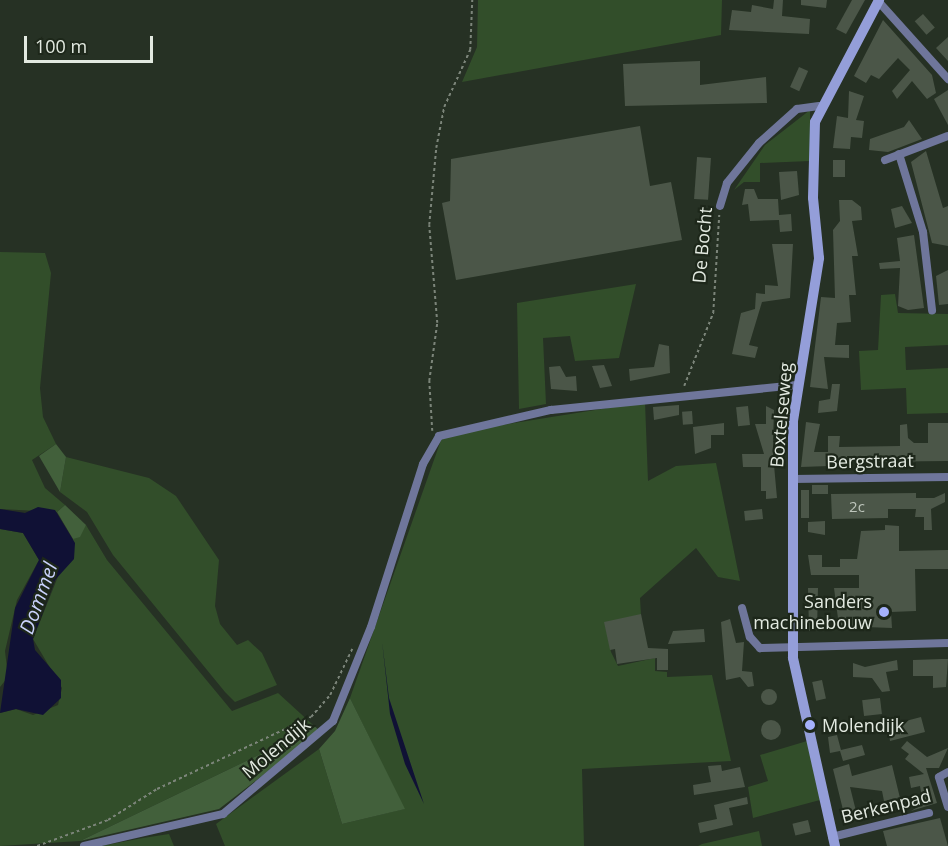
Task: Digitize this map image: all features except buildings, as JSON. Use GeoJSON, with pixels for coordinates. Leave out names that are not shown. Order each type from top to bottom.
{"type":"FeatureCollection","features":[{"type":"Feature","properties":{"kind":"street"},"geometry":{"type":"LineString","coordinates":[[879,1],[948,79]]}},
{"type":"Feature","properties":{"kind":"street","name":"Boxtelseweg"},"geometry":{"type":"LineString","coordinates":[[834,841],[793,646],[792,479],[797,385],[819,258],[812,168],[819,106],[879,1]]}},
{"type":"Feature","properties":{"kind":"street","name":"De Bocht"},"geometry":{"type":"LineString","coordinates":[[720,206],[728,183],[759,143],[797,109],[819,106]]}},
{"type":"Feature","properties":{"kind":"street"},"geometry":{"type":"LineString","coordinates":[[885,160],[948,136]]}},
{"type":"Feature","properties":{"kind":"street"},"geometry":{"type":"LineString","coordinates":[[899,154],[923,232],[932,310]]}},
{"type":"Feature","properties":{"kind":"street"},"geometry":{"type":"LineString","coordinates":[[436,438],[448,430],[551,410],[684,393],[797,385]]}},
{"type":"Feature","properties":{"kind":"street","name":"Molendijk"},"geometry":{"type":"LineString","coordinates":[[84,846],[223,814],[333,721],[436,438]]}},
{"type":"Feature","properties":{"kind":"street","name":"Bergstraat"},"geometry":{"type":"LineString","coordinates":[[792,479],[948,477]]}},
{"type":"Feature","properties":{"kind":"street"},"geometry":{"type":"LineString","coordinates":[[742,608],[753,644],[793,646],[948,643]]}},
{"type":"Feature","properties":{"kind":"street"},"geometry":{"type":"LineString","coordinates":[[948,772],[939,777],[948,807]]}},
{"type":"Feature","properties":{"kind":"street","name":"Berkenpad"},"geometry":{"type":"LineString","coordinates":[[834,841],[929,813]]}},
{"type":"Feature","properties":{"kind":"path"},"geometry":{"type":"LineString","coordinates":[[436,438],[429,424],[437,323],[429,225],[444,107],[470,50],[472,0]]}},
{"type":"Feature","properties":{"kind":"path","name":"De Bocht"},"geometry":{"type":"LineString","coordinates":[[684,393],[713,313],[720,206]]}},
{"type":"Feature","properties":{"kind":"path"},"geometry":{"type":"LineString","coordinates":[[37,846],[108,820],[157,789],[311,717],[330,695],[354,644]]}},
{"type":"Feature","properties":{"kind":"green space"},"geometry":{"type":"Polygon","coordinates":[[[478,0],[722,0],[721,35],[462,82],[477,47],[478,0]]]}},
{"type":"Feature","properties":{"kind":"green space"},"geometry":{"type":"Polygon","coordinates":[[[810,110],[810,161],[760,163],[760,182],[744,182],[734,190],[765,145],[810,110]]]}},
{"type":"Feature","properties":{"kind":"green space"},"geometry":{"type":"Polygon","coordinates":[[[0,252],[45,253],[51,273],[40,388],[43,417],[56,444],[32,460],[45,488],[65,505],[57,512],[0,509],[0,252]]]}},
{"type":"Feature","properties":{"kind":"green space"},"geometry":{"type":"Polygon","coordinates":[[[636,284],[619,358],[575,361],[570,336],[543,338],[546,404],[519,409],[517,303],[636,284]]]}},
{"type":"Feature","properties":{"kind":"green space"},"geometry":{"type":"Polygon","coordinates":[[[895,294],[898,313],[948,314],[948,345],[905,347],[906,370],[948,368],[948,413],[907,414],[906,388],[861,390],[859,351],[878,350],[881,295],[895,294]]]}},
{"type":"Feature","properties":{"kind":"green space"},"geometry":{"type":"Polygon","coordinates":[[[645,402],[648,481],[676,466],[716,463],[740,581],[718,577],[696,548],[640,598],[641,615],[605,624],[611,652],[618,666],[655,658],[655,671],[667,672],[667,677],[712,675],[731,761],[582,769],[584,846],[225,846],[216,824],[319,749],[342,824],[404,809],[350,698],[441,440],[452,433],[645,402]]]}},
{"type":"Feature","properties":{"kind":"green space"},"geometry":{"type":"Polygon","coordinates":[[[56,444],[66,457],[60,492],[39,456],[56,444]]]}},
{"type":"Feature","properties":{"kind":"green space"},"geometry":{"type":"Polygon","coordinates":[[[66,457],[149,478],[176,496],[219,560],[215,606],[220,624],[237,645],[248,640],[262,653],[277,685],[235,702],[225,692],[113,555],[87,512],[60,492],[66,457]]]}},
{"type":"Feature","properties":{"kind":"green space"},"geometry":{"type":"Polygon","coordinates":[[[65,505],[86,525],[80,537],[73,539],[57,512],[65,505]]]}},
{"type":"Feature","properties":{"kind":"green space"},"geometry":{"type":"Polygon","coordinates":[[[86,525],[107,560],[232,711],[278,693],[312,724],[296,737],[80,841],[0,846],[0,713],[16,709],[33,715],[58,705],[62,688],[33,639],[73,539],[86,525]]]}},
{"type":"Feature","properties":{"kind":"green space"},"geometry":{"type":"Polygon","coordinates":[[[0,529],[23,533],[39,560],[17,600],[5,651],[8,677],[0,687],[0,529]]]}},
{"type":"Feature","properties":{"kind":"green space"},"geometry":{"type":"Polygon","coordinates":[[[350,698],[405,809],[342,824],[319,749],[335,731],[350,698]]]}},
{"type":"Feature","properties":{"kind":"green space"},"geometry":{"type":"Polygon","coordinates":[[[312,724],[320,731],[219,809],[80,841],[296,737],[312,724]]]}},
{"type":"Feature","properties":{"kind":"green space"},"geometry":{"type":"Polygon","coordinates":[[[807,741],[820,800],[753,818],[748,787],[768,781],[760,755],[807,741]]]}},
{"type":"Feature","properties":{"kind":"green space"},"geometry":{"type":"Polygon","coordinates":[[[759,831],[762,846],[698,846],[702,844],[759,831]]]}},
{"type":"Feature","properties":{"kind":"green space"},"geometry":{"type":"Polygon","coordinates":[[[169,834],[174,846],[101,846],[143,838],[169,834]]]}},
{"type":"Feature","properties":{"kind":"water","name":"Dommel"},"geometry":{"type":"Polygon","coordinates":[[[38,507],[55,510],[75,543],[74,559],[55,580],[33,639],[35,650],[61,680],[61,698],[43,715],[16,709],[0,713],[15,608],[39,560],[23,533],[0,529],[0,509],[25,513],[38,507]]]}},
{"type":"Feature","properties":{"kind":"water"},"geometry":{"type":"Polygon","coordinates":[[[382,641],[389,698],[424,804],[405,764],[390,714],[382,641]]]}},
{"type":"Feature","properties":{"kind":"place","name":"Sanders machinebouw"},"geometry":{"type":"Point","coordinates":[884,612]}},
{"type":"Feature","properties":{"kind":"place","name":"Molendijk"},"geometry":{"type":"Point","coordinates":[810,725]}}]}
